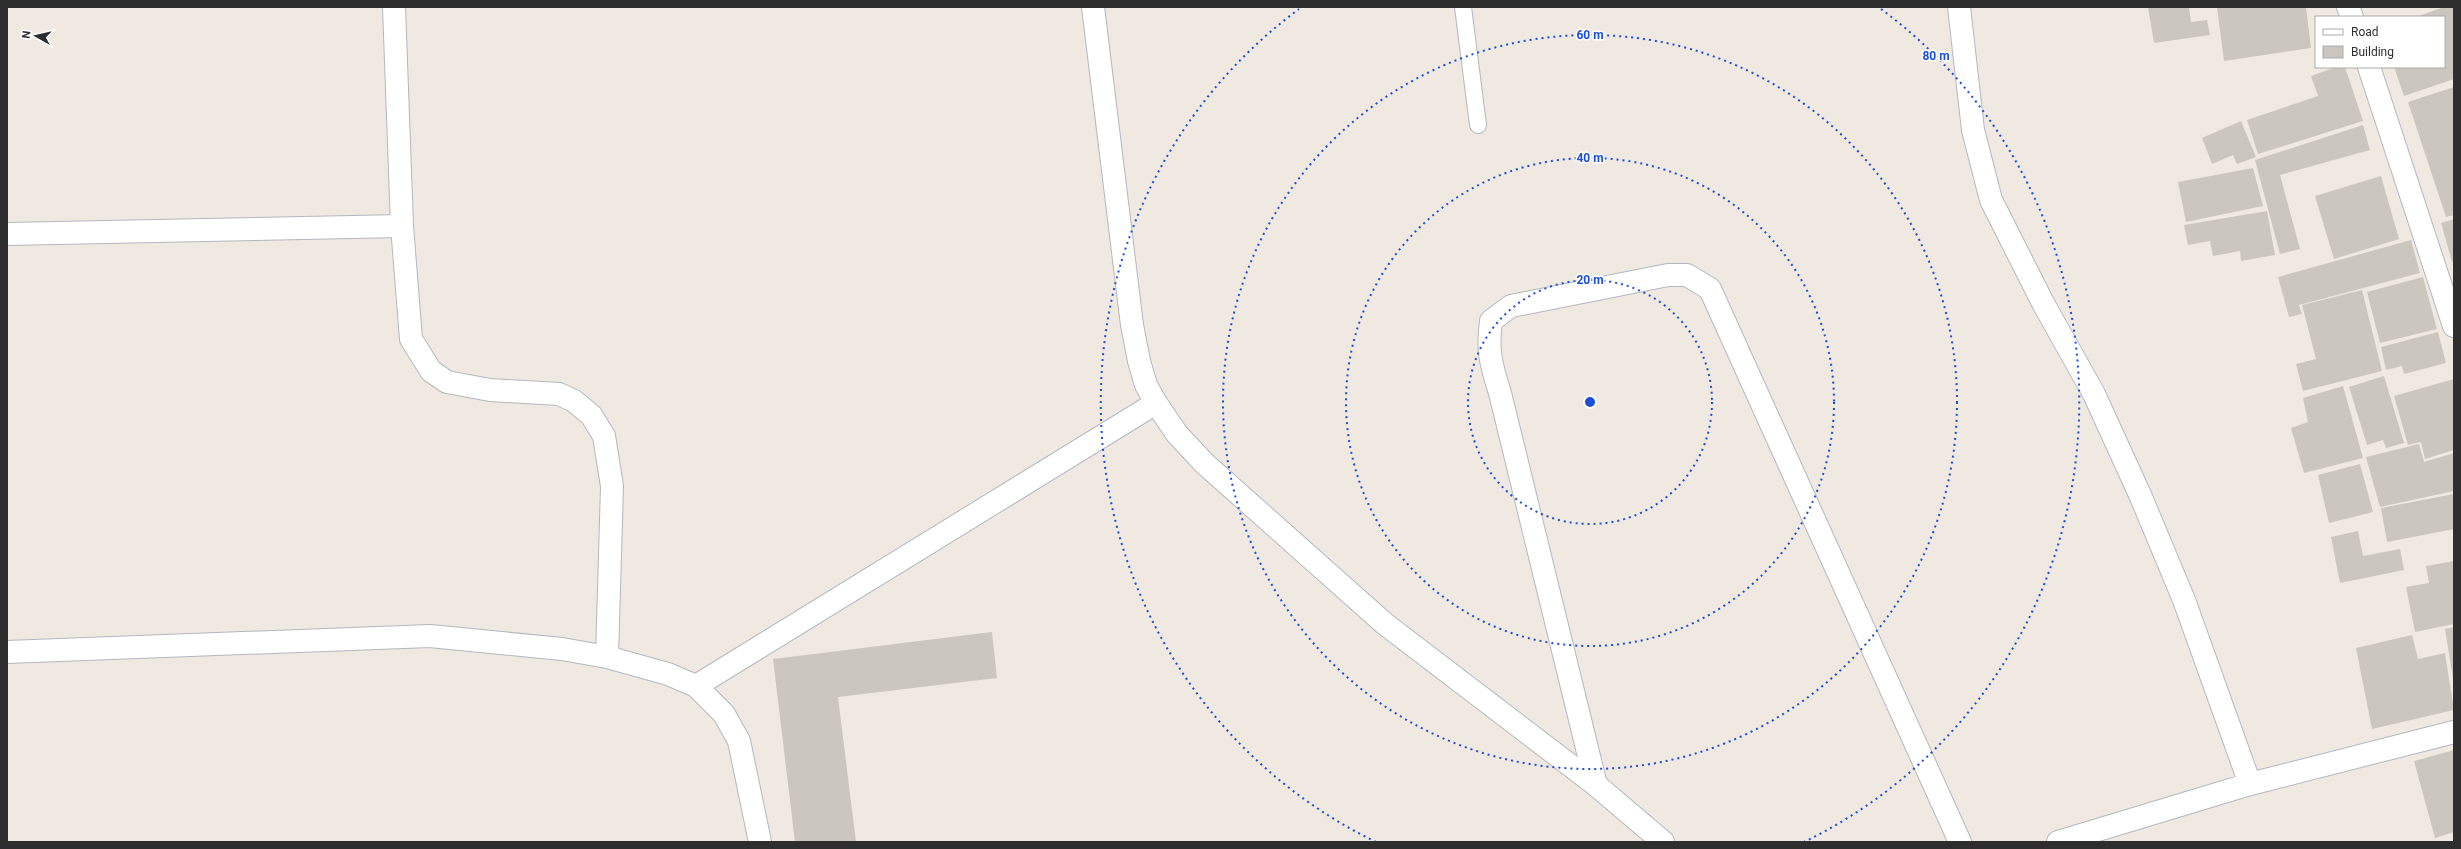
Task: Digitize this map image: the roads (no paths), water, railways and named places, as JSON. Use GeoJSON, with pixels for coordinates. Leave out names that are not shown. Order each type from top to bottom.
{"type":"FeatureCollection","features":[{"type":"Feature","properties":{"kind":"street"},"geometry":{"type":"LineString","coordinates":[[394,7],[402,226],[411,339],[431,371],[447,382],[490,390],[559,394],[574,401],[591,415],[604,436],[612,486],[607,657]]}},
{"type":"Feature","properties":{"kind":"street"},"geometry":{"type":"LineString","coordinates":[[1093,7],[1132,325],[1146,385],[1177,434],[1204,463],[1384,624],[1596,785],[1663,842]]}},
{"type":"Feature","properties":{"kind":"street"},"geometry":{"type":"LineString","coordinates":[[1959,7],[1973,130],[1991,200],[2043,303],[2094,394],[2141,497],[2184,600],[2250,784]]}},
{"type":"Feature","properties":{"kind":"street"},"geometry":{"type":"LineString","coordinates":[[2368,68],[2454,326]]}},
{"type":"Feature","properties":{"kind":"street"},"geometry":{"type":"LineString","coordinates":[[7,234],[402,226]]}},
{"type":"Feature","properties":{"kind":"street"},"geometry":{"type":"LineString","coordinates":[[1596,785],[1500,393],[1492,368],[1487,345],[1491,322],[1511,306],[1647,278],[1687,275],[1710,289],[1960,842]]}},
{"type":"Feature","properties":{"kind":"street"},"geometry":{"type":"LineString","coordinates":[[696,686],[1156,403]]}},
{"type":"Feature","properties":{"kind":"street"},"geometry":{"type":"LineString","coordinates":[[7,652],[430,636],[562,649],[607,657],[668,674],[696,686],[724,714],[739,741],[760,842]]}},
{"type":"Feature","properties":{"kind":"street"},"geometry":{"type":"LineString","coordinates":[[2058,842],[2250,784],[2454,732]]}},
{"type":"Feature","properties":{"kind":"lane"},"geometry":{"type":"LineString","coordinates":[[1463,7],[1478,125]]}}]}
